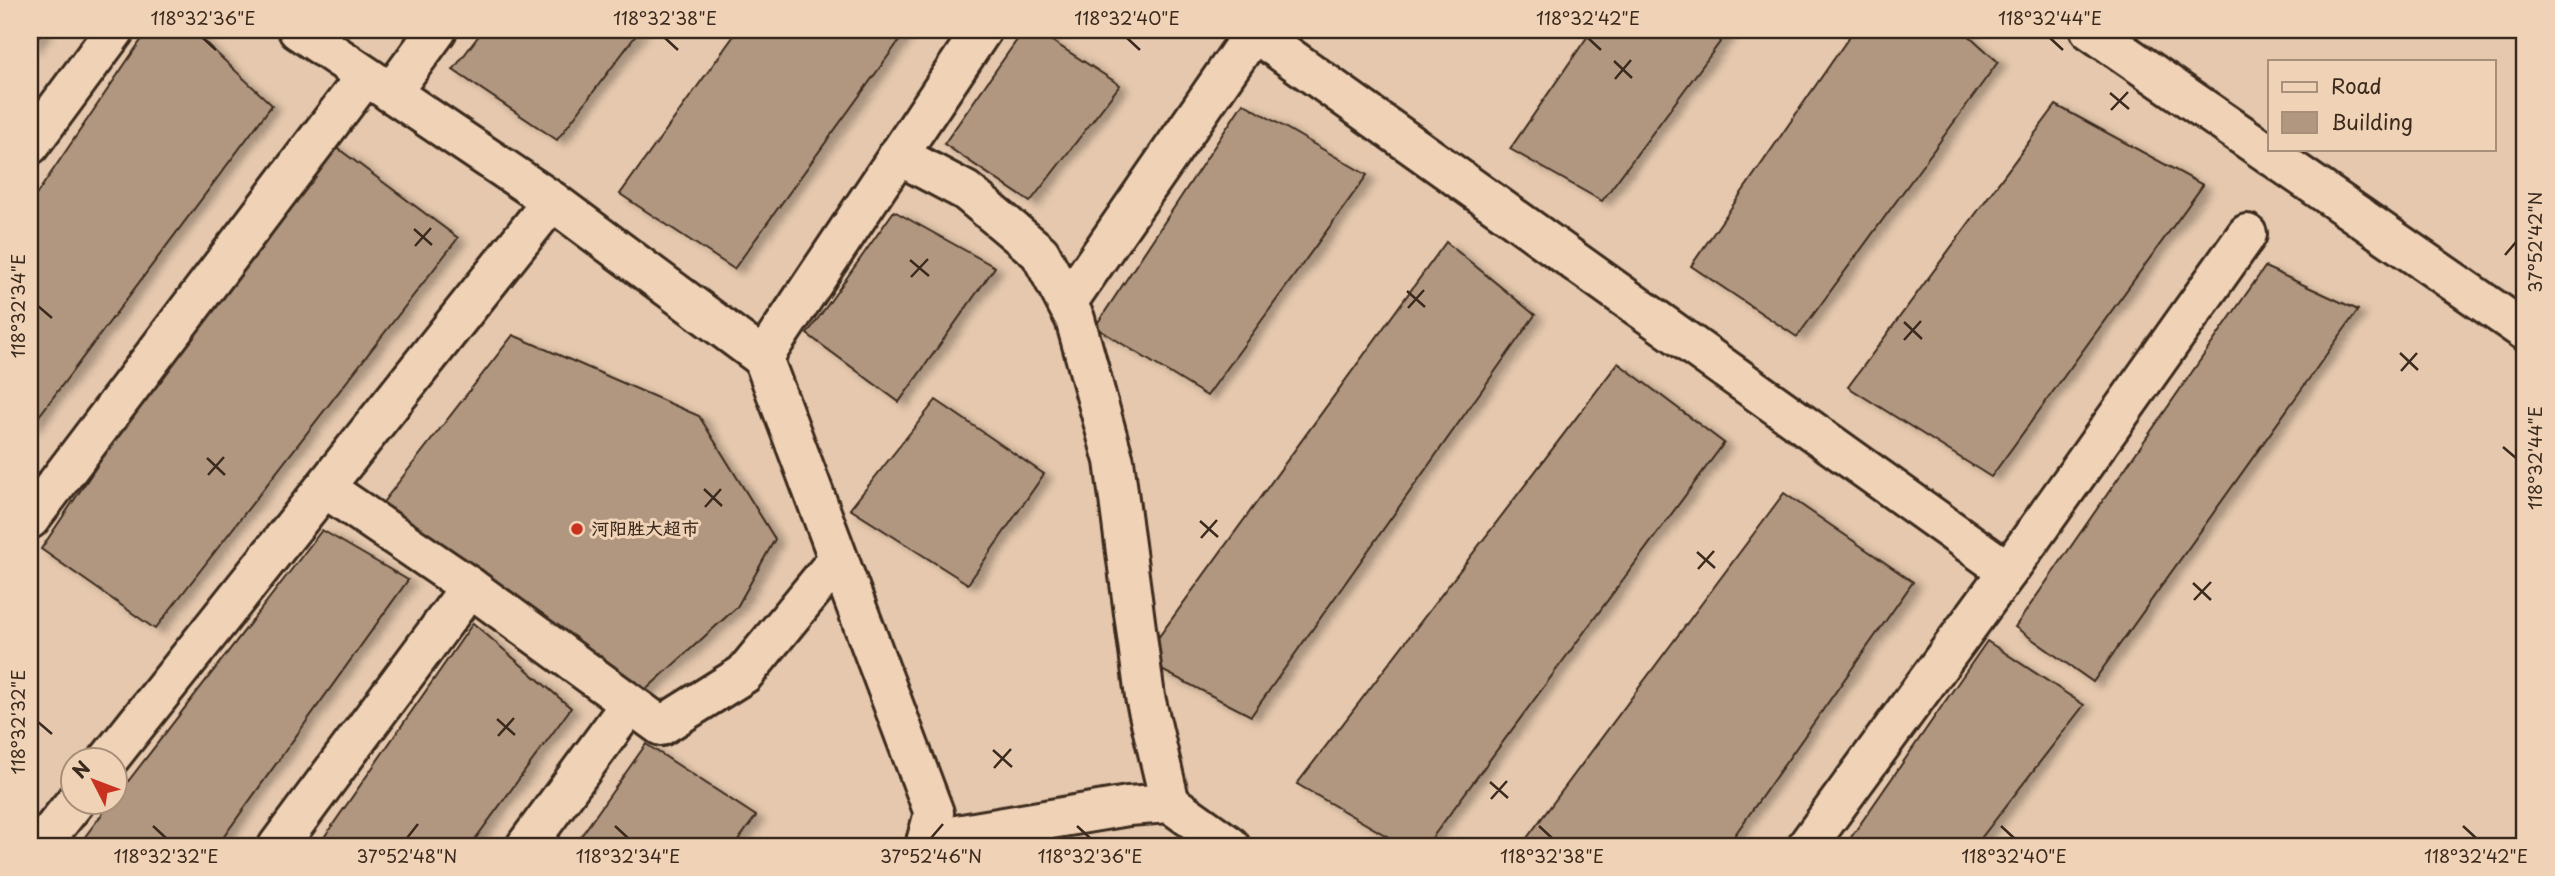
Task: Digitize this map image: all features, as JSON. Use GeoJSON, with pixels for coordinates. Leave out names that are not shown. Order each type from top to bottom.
{"type":"FeatureCollection","features":[{"type":"Feature","properties":{"kind":"street"},"geometry":{"type":"LineString","coordinates":[[30,145],[115,30]]}},
{"type":"Feature","properties":{"kind":"street"},"geometry":{"type":"LineString","coordinates":[[298,30],[552,201],[763,358],[934,813],[926,843],[1128,806],[1170,803],[1230,846]]}},
{"type":"Feature","properties":{"kind":"street"},"geometry":{"type":"LineString","coordinates":[[30,519],[378,85],[437,30]]}},
{"type":"Feature","properties":{"kind":"street"},"geometry":{"type":"LineString","coordinates":[[763,358],[982,30]]}},
{"type":"Feature","properties":{"kind":"street"},"geometry":{"type":"LineString","coordinates":[[2090,30],[2525,331]]}},
{"type":"Feature","properties":{"kind":"street"},"geometry":{"type":"LineString","coordinates":[[1066,303],[1253,31],[2008,570]]}},
{"type":"Feature","properties":{"kind":"street"},"geometry":{"type":"LineString","coordinates":[[898,155],[966,191],[1040,253],[1075,319],[1114,461],[1146,697],[1170,803]]}},
{"type":"Feature","properties":{"kind":"street"},"geometry":{"type":"LineString","coordinates":[[120,746],[552,201]]}},
{"type":"Feature","properties":{"kind":"street"},"geometry":{"type":"LineString","coordinates":[[1807,846],[2247,234]]}},
{"type":"Feature","properties":{"kind":"street"},"geometry":{"type":"LineString","coordinates":[[324,488],[470,587],[661,726],[744,674],[838,559]]}},
{"type":"Feature","properties":{"kind":"street"},"geometry":{"type":"LineString","coordinates":[[278,846],[470,587]]}},
{"type":"Feature","properties":{"kind":"street"},"geometry":{"type":"LineString","coordinates":[[526,846],[630,704]]}},
{"type":"Feature","properties":{"kind":"street"},"geometry":{"type":"LineString","coordinates":[[40,846],[64,816]]}},
{"type":"Feature","properties":{"kind":"building"},"geometry":{"type":"Polygon","coordinates":[[[30,30],[44,30],[30,48],[30,30]]]}},
{"type":"Feature","properties":{"kind":"building"},"geometry":{"type":"Polygon","coordinates":[[[148,30],[192,30],[272,105],[30,428],[30,204],[148,30]]]}},
{"type":"Feature","properties":{"kind":"building"},"geometry":{"type":"Polygon","coordinates":[[[483,30],[640,30],[557,140],[453,70],[483,30]]]}},
{"type":"Feature","properties":{"kind":"building"},"geometry":{"type":"Polygon","coordinates":[[[738,30],[907,30],[734,269],[620,194],[738,30]]]}},
{"type":"Feature","properties":{"kind":"building"},"geometry":{"type":"Polygon","coordinates":[[[1024,30],[1035,30],[1120,85],[1030,202],[944,144],[1024,30]]]}},
{"type":"Feature","properties":{"kind":"building"},"geometry":{"type":"Polygon","coordinates":[[[1592,30],[1729,30],[1602,201],[1510,149],[1592,30]]]}},
{"type":"Feature","properties":{"kind":"building"},"geometry":{"type":"Polygon","coordinates":[[[1854,30],[1963,30],[1998,62],[1797,337],[1691,266],[1854,30]]]}},
{"type":"Feature","properties":{"kind":"building"},"geometry":{"type":"Polygon","coordinates":[[[1243,103],[1367,175],[1207,396],[1095,327],[1243,103]]]}},
{"type":"Feature","properties":{"kind":"building"},"geometry":{"type":"Polygon","coordinates":[[[2056,105],[2203,185],[1991,477],[1848,387],[2056,105]]]}},
{"type":"Feature","properties":{"kind":"building"},"geometry":{"type":"Polygon","coordinates":[[[320,135],[458,238],[155,629],[41,549],[320,135]]]}},
{"type":"Feature","properties":{"kind":"building"},"geometry":{"type":"Polygon","coordinates":[[[894,211],[995,267],[899,402],[807,334],[894,211]]]}},
{"type":"Feature","properties":{"kind":"building"},"geometry":{"type":"Polygon","coordinates":[[[1446,242],[1535,315],[1251,716],[1142,660],[1446,242]]]}},
{"type":"Feature","properties":{"kind":"building"},"geometry":{"type":"Polygon","coordinates":[[[2265,267],[2358,310],[2093,682],[2015,627],[2265,267]]]}},
{"type":"Feature","properties":{"kind":"building","name":"河阳胜大超市"},"geometry":{"type":"Polygon","coordinates":[[[513,335],[699,416],[775,539],[737,607],[630,704],[370,519],[513,335]]]}},
{"type":"Feature","properties":{"kind":"building"},"geometry":{"type":"Polygon","coordinates":[[[1618,363],[1724,443],[1426,846],[1404,846],[1297,784],[1618,363]]]}},
{"type":"Feature","properties":{"kind":"building"},"geometry":{"type":"Polygon","coordinates":[[[936,400],[1044,474],[968,584],[850,509],[936,400]]]}},
{"type":"Feature","properties":{"kind":"building"},"geometry":{"type":"Polygon","coordinates":[[[1784,493],[1913,582],[1727,846],[1521,846],[1784,493]]]}},
{"type":"Feature","properties":{"kind":"building"},"geometry":{"type":"Polygon","coordinates":[[[322,530],[408,580],[217,846],[78,846],[100,816],[130,816],[130,779],[322,530]]]}},
{"type":"Feature","properties":{"kind":"building"},"geometry":{"type":"Polygon","coordinates":[[[473,623],[571,708],[470,846],[318,846],[473,623]]]}},
{"type":"Feature","properties":{"kind":"building"},"geometry":{"type":"Polygon","coordinates":[[[1987,641],[2084,705],[1975,846],[1845,846],[1987,641]]]}},
{"type":"Feature","properties":{"kind":"building"},"geometry":{"type":"Polygon","coordinates":[[[646,744],[756,816],[734,846],[574,846],[646,744]]]}},
{"type":"Feature","properties":{"kind":"place","name":"河阳胜大超市"},"geometry":{"type":"Point","coordinates":[577,529]}}]}
